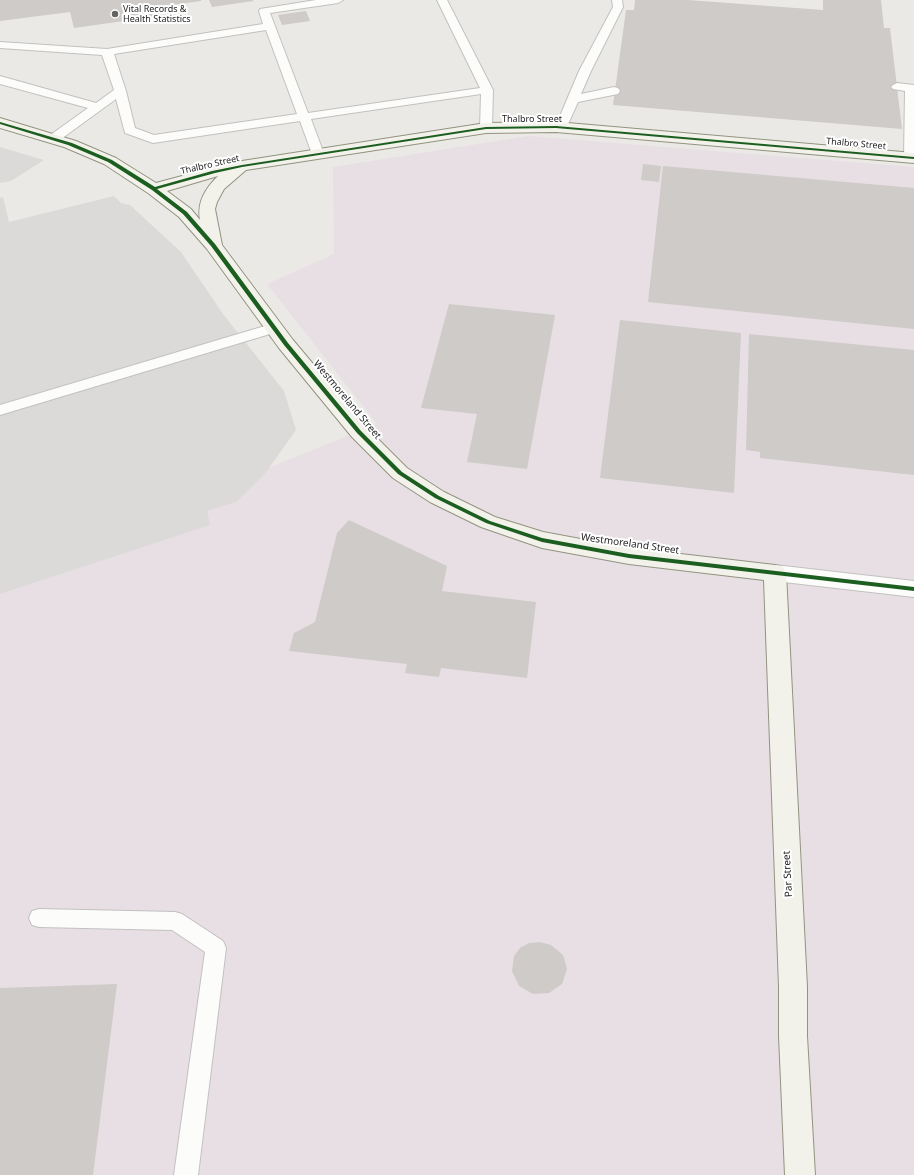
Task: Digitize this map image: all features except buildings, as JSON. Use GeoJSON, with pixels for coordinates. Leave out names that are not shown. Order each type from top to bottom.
{"type":"FeatureCollection","features":[{"type":"Feature","properties":{"kind":"street","name":"Westmoreland Street"},"geometry":{"type":"LineString","coordinates":[[0,123],[75,146],[110,161],[154,188],[185,213],[213,246],[275,328],[359,432],[400,472],[438,497],[488,522],[542,540],[629,556],[914,589]]}},
{"type":"Feature","properties":{"kind":"street","name":"Thalbro Street"},"geometry":{"type":"LineString","coordinates":[[154,188],[242,166],[486,128],[561,128],[912,158]]}},
{"type":"Feature","properties":{"kind":"street"},"geometry":{"type":"LineString","coordinates":[[213,246],[208,203],[223,180],[242,166]]}},
{"type":"Feature","properties":{"kind":"street","name":"Par Street"},"geometry":{"type":"LineString","coordinates":[[775,573],[794,987],[793,1036],[800,1175]]}},
{"type":"Feature","properties":{"kind":"lane"},"geometry":{"type":"LineString","coordinates":[[318,154],[264,11],[338,0]]}},
{"type":"Feature","properties":{"kind":"lane"},"geometry":{"type":"LineString","coordinates":[[442,0],[487,90],[486,128]]}},
{"type":"Feature","properties":{"kind":"lane"},"geometry":{"type":"LineString","coordinates":[[561,128],[585,71],[618,7],[617,0]]}},
{"type":"Feature","properties":{"kind":"lane"},"geometry":{"type":"LineString","coordinates":[[0,45],[107,52],[269,26]]}},
{"type":"Feature","properties":{"kind":"lane"},"geometry":{"type":"LineString","coordinates":[[107,52],[120,91],[129,130],[153,138],[487,90]]}},
{"type":"Feature","properties":{"kind":"lane"},"geometry":{"type":"LineString","coordinates":[[0,80],[97,107]]}},
{"type":"Feature","properties":{"kind":"lane"},"geometry":{"type":"LineString","coordinates":[[897,87],[911,88],[912,158]]}},
{"type":"Feature","properties":{"kind":"lane"},"geometry":{"type":"LineString","coordinates":[[53,139],[120,91]]}},
{"type":"Feature","properties":{"kind":"lane"},"geometry":{"type":"LineString","coordinates":[[573,99],[614,92]]}},
{"type":"Feature","properties":{"kind":"lane"},"geometry":{"type":"LineString","coordinates":[[0,410],[275,328]]}},
{"type":"Feature","properties":{"kind":"lane"},"geometry":{"type":"LineString","coordinates":[[40,918],[175,921],[216,948],[186,1175]]}},
{"type":"Feature","properties":{"kind":"shaded area"},"geometry":{"type":"Polygon","coordinates":[[[528,136],[914,167],[914,1175],[0,1175],[0,576],[377,424],[267,284],[334,254],[333,167],[528,136]]]}},
{"type":"Feature","properties":{"kind":"shaded area"},"geometry":{"type":"Polygon","coordinates":[[[0,147],[44,160],[11,181],[0,183],[0,147]]]}},
{"type":"Feature","properties":{"kind":"shaded area"},"geometry":{"type":"Polygon","coordinates":[[[114,196],[121,203],[130,205],[181,252],[223,314],[284,391],[296,430],[264,475],[236,502],[207,511],[210,525],[0,594],[0,198],[3,197],[9,222],[114,196]]]}},
{"type":"Feature","properties":{"kind":"cycle path"},"geometry":{"type":"LineString","coordinates":[[0,123],[70,144],[110,161],[154,189],[185,213],[213,245],[286,344],[359,432],[400,473],[437,497],[488,522],[542,540],[629,556],[914,589]]}},
{"type":"Feature","properties":{"kind":"cycle path"},"geometry":{"type":"LineString","coordinates":[[154,189],[214,172],[242,166],[486,128],[556,127],[914,158]]}},
{"type":"Feature","properties":{"kind":"place","name":"Vital Records & Health Statistics"},"geometry":{"type":"Point","coordinates":[115,14]}}]}
